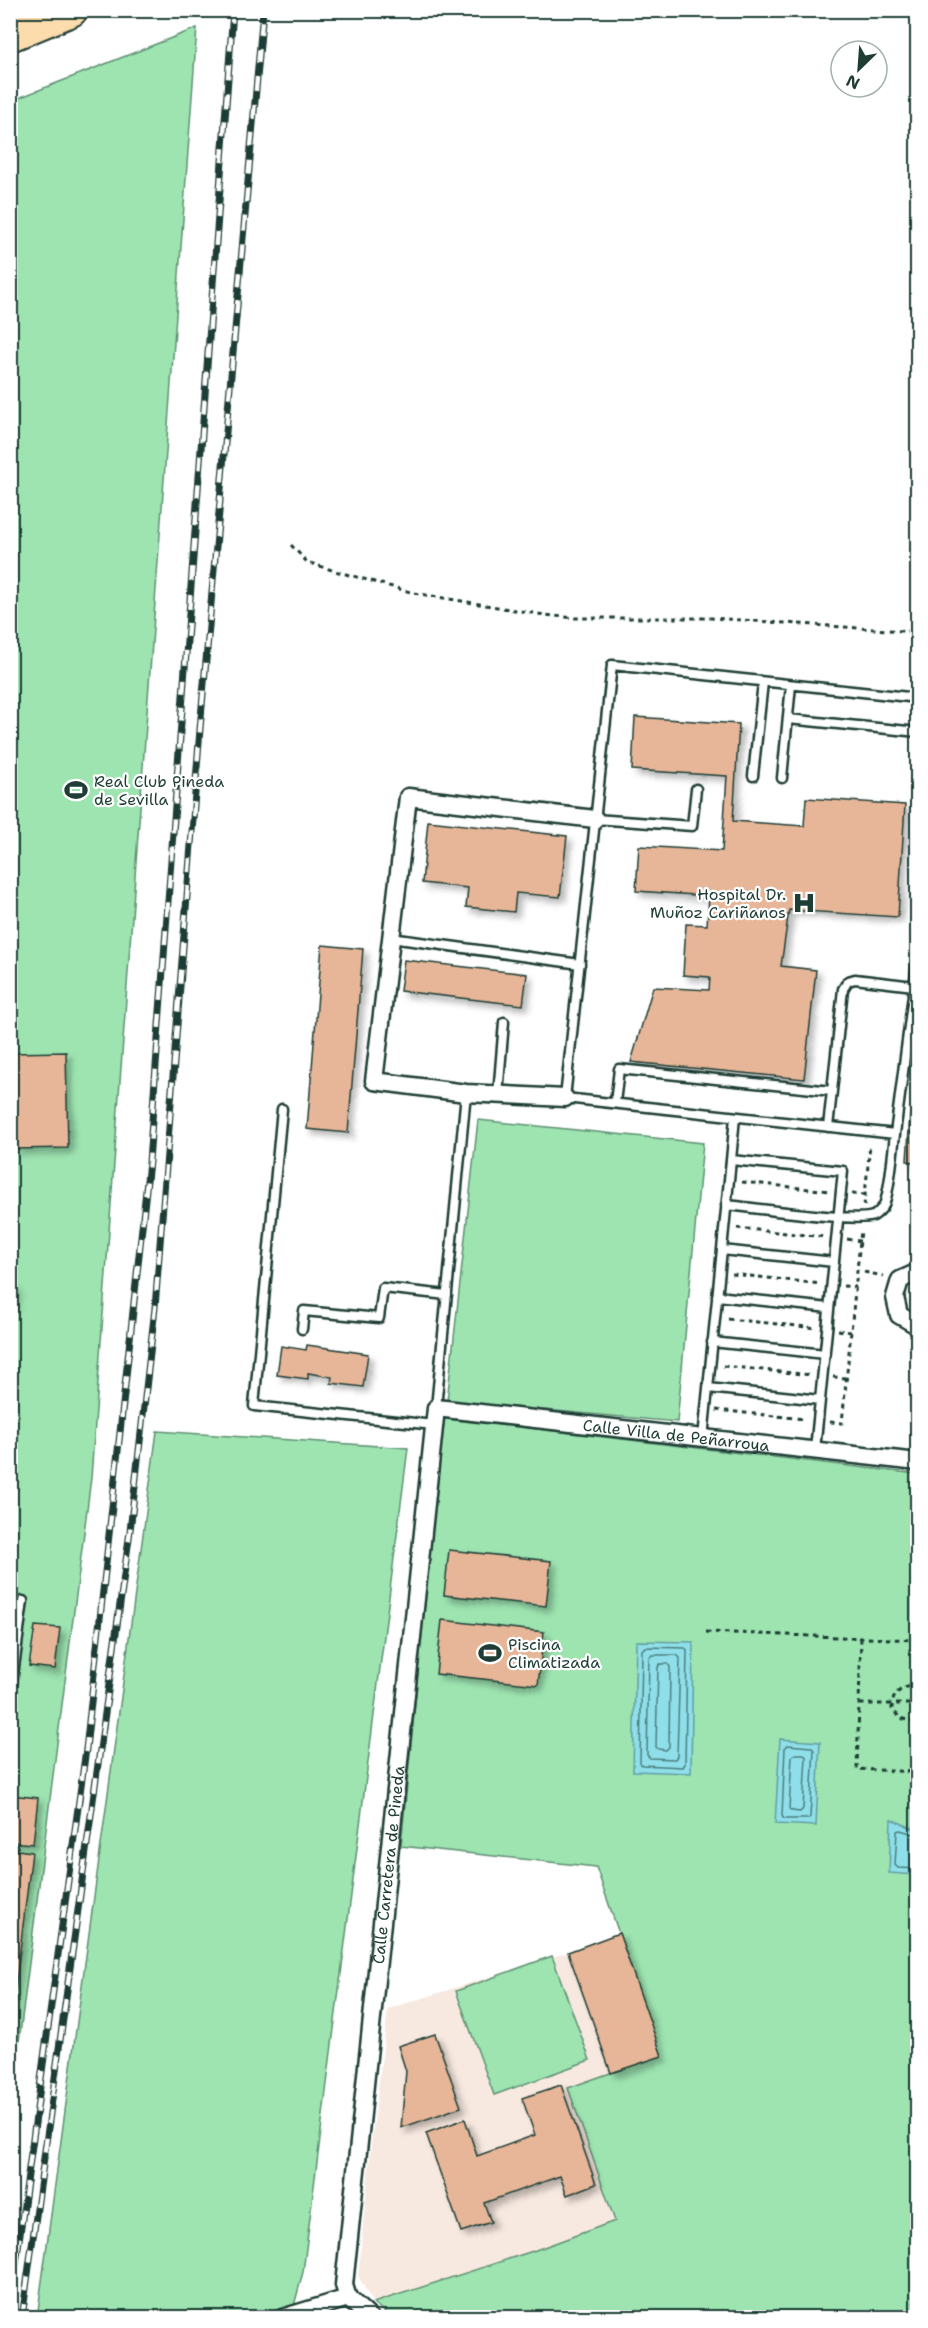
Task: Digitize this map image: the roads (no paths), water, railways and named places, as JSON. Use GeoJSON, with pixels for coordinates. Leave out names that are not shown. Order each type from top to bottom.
{"type":"FeatureCollection","features":[{"type":"Feature","properties":{"kind":"highway"},"geometry":{"type":"LineString","coordinates":[[10,35],[71,10]]}},
{"type":"Feature","properties":{"kind":"street"},"geometry":{"type":"LineString","coordinates":[[565,1098],[466,1093],[374,1081],[408,797],[595,819]]}},
{"type":"Feature","properties":{"kind":"street"},"geometry":{"type":"LineString","coordinates":[[918,1272],[900,1280],[895,1297],[899,1315],[918,1326]]}},
{"type":"Feature","properties":{"kind":"street","name":"Calle Villa de Peñarroya"},"geometry":{"type":"LineString","coordinates":[[434,1421],[703,1438],[918,1462]]}},
{"type":"Feature","properties":{"kind":"street","name":"Calle Carretera de Pineda"},"geometry":{"type":"LineString","coordinates":[[348,2298],[344,2285],[434,1421]]}},
{"type":"Feature","properties":{"kind":"street"},"geometry":{"type":"LineString","coordinates":[[282,2318],[348,2298],[370,2318]]}},
{"type":"Feature","properties":{"kind":"lane"},"geometry":{"type":"LineString","coordinates":[[895,1134],[565,1098],[612,665],[918,698]]}},
{"type":"Feature","properties":{"kind":"lane"},"geometry":{"type":"LineString","coordinates":[[753,776],[762,682]]}},
{"type":"Feature","properties":{"kind":"lane"},"geometry":{"type":"LineString","coordinates":[[782,778],[791,685]]}},
{"type":"Feature","properties":{"kind":"lane"},"geometry":{"type":"LineString","coordinates":[[788,719],[918,732]]}},
{"type":"Feature","properties":{"kind":"lane"},"geometry":{"type":"LineString","coordinates":[[595,819],[692,826],[696,789]]}},
{"type":"Feature","properties":{"kind":"lane"},"geometry":{"type":"LineString","coordinates":[[391,938],[580,964]]}},
{"type":"Feature","properties":{"kind":"lane"},"geometry":{"type":"LineString","coordinates":[[726,1205],[863,1218],[874,1216],[884,1206],[892,1164],[918,956]]}},
{"type":"Feature","properties":{"kind":"lane"},"geometry":{"type":"LineString","coordinates":[[828,1126],[843,989],[848,981],[855,979],[914,986]]}},
{"type":"Feature","properties":{"kind":"lane"},"geometry":{"type":"LineString","coordinates":[[498,1095],[504,1022]]}},
{"type":"Feature","properties":{"kind":"lane"},"geometry":{"type":"LineString","coordinates":[[906,1045],[918,1046]]}},
{"type":"Feature","properties":{"kind":"lane"},"geometry":{"type":"LineString","coordinates":[[615,1103],[619,1069],[832,1091]]}},
{"type":"Feature","properties":{"kind":"lane"},"geometry":{"type":"LineString","coordinates":[[282,1109],[254,1406],[434,1421],[466,1093]]}},
{"type":"Feature","properties":{"kind":"lane"},"geometry":{"type":"LineString","coordinates":[[703,1438],[735,1117]]}},
{"type":"Feature","properties":{"kind":"lane"},"geometry":{"type":"LineString","coordinates":[[731,1160],[843,1171],[815,1450]]}},
{"type":"Feature","properties":{"kind":"lane"},"geometry":{"type":"LineString","coordinates":[[722,1250],[834,1262]]}},
{"type":"Feature","properties":{"kind":"lane"},"geometry":{"type":"LineString","coordinates":[[302,1329],[304,1311],[379,1318],[382,1288],[447,1295]]}},
{"type":"Feature","properties":{"kind":"lane"},"geometry":{"type":"LineString","coordinates":[[717,1296],[829,1308]]}},
{"type":"Feature","properties":{"kind":"lane"},"geometry":{"type":"LineString","coordinates":[[712,1342],[825,1354]]}},
{"type":"Feature","properties":{"kind":"lane"},"geometry":{"type":"LineString","coordinates":[[708,1388],[820,1400]]}},
{"type":"Feature","properties":{"kind":"lane"},"geometry":{"type":"LineString","coordinates":[[10,1697],[23,1601]]}},
{"type":"Feature","properties":{"kind":"water"},"geometry":{"type":"Polygon","coordinates":[[[636,1641],[693,1642],[691,1773],[633,1771],[636,1641]]]}},
{"type":"Feature","properties":{"kind":"water"},"geometry":{"type":"Polygon","coordinates":[[[780,1739],[820,1742],[816,1826],[775,1824],[780,1739]]]}},
{"type":"Feature","properties":{"kind":"water"},"geometry":{"type":"Polygon","coordinates":[[[891,1819],[917,1830],[917,1875],[889,1873],[891,1819]]]}},
{"type":"Feature","properties":{"kind":"railway"},"geometry":{"type":"LineString","coordinates":[[10,2307],[86,1749],[149,1162],[233,10]]}},
{"type":"Feature","properties":{"kind":"railway"},"geometry":{"type":"LineString","coordinates":[[22,2318],[130,1531],[155,1308],[200,729],[263,10]]}},
{"type":"Feature","properties":{"kind":"place","name":"Real Club Pineda de Sevilla"},"geometry":{"type":"Point","coordinates":[76,790]}},
{"type":"Feature","properties":{"kind":"place","name":"Hospital Dr. Muñoz Cariñanos"},"geometry":{"type":"Point","coordinates":[804,903]}},
{"type":"Feature","properties":{"kind":"place","name":"Piscina Climatizada"},"geometry":{"type":"Point","coordinates":[490,1653]}}]}
